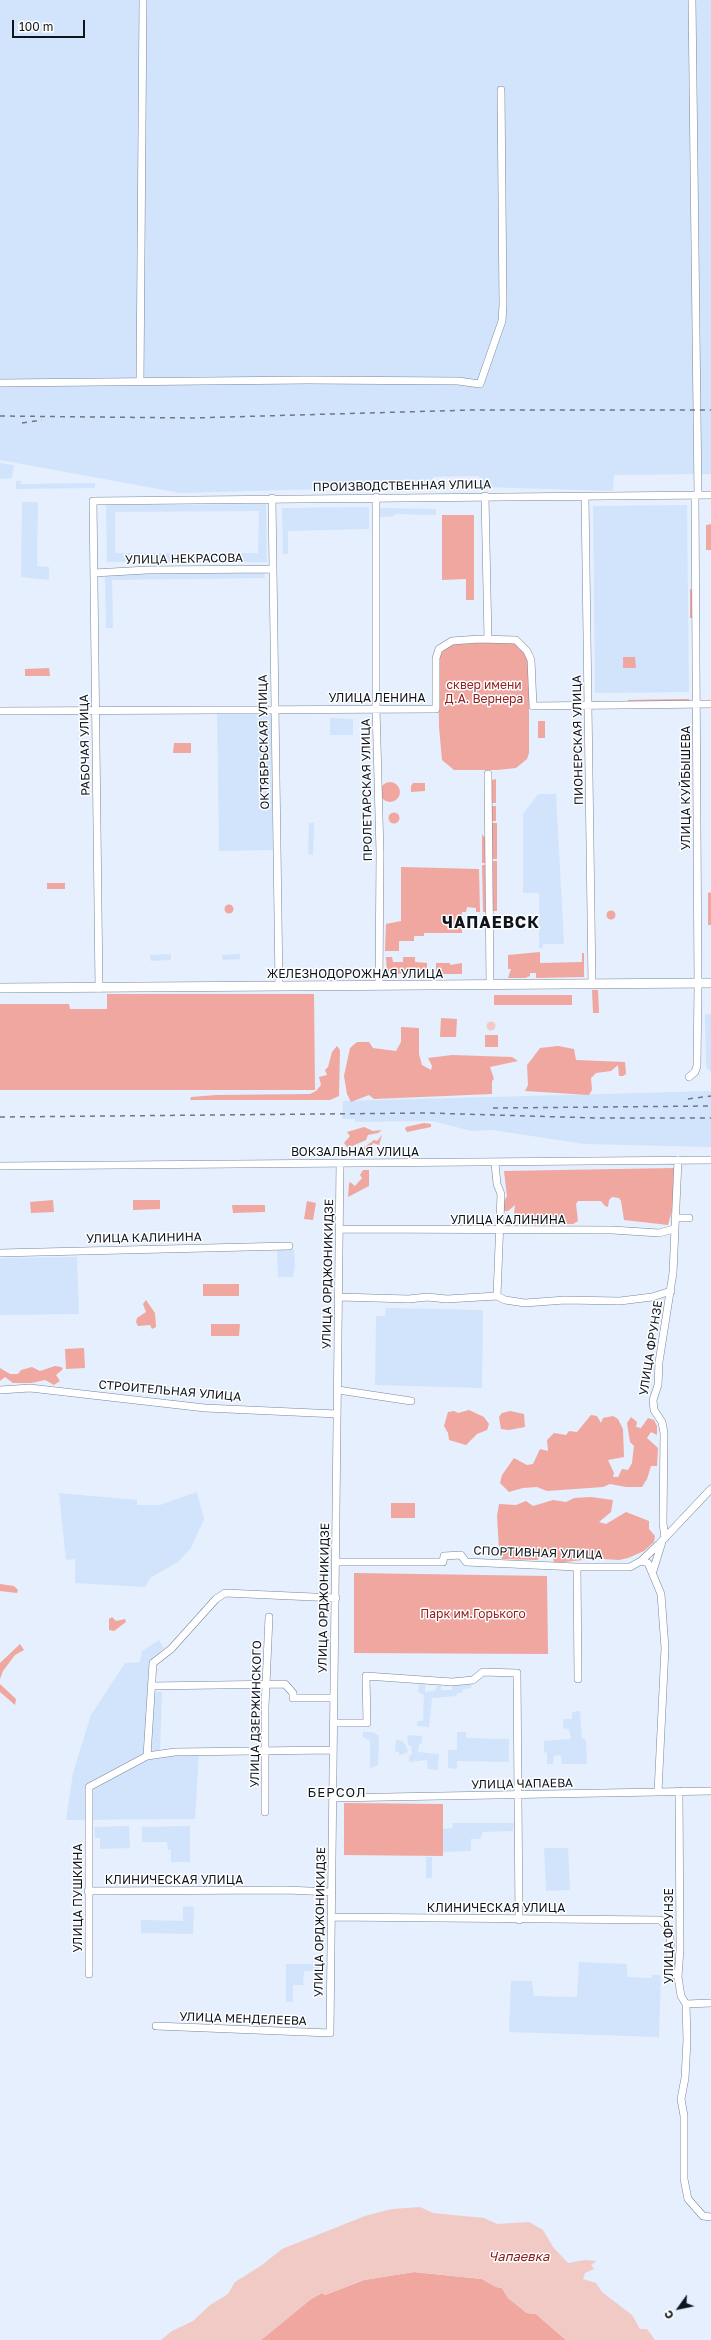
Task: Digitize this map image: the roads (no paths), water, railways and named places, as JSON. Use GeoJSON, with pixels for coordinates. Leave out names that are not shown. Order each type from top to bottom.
{"type":"FeatureCollection","features":[{"type":"Feature","properties":{"kind":"main road","name":"ЖЕЛЕЗНОДОРОЖНАЯ УЛИЦА"},"geometry":{"type":"LineString","coordinates":[[0,988],[711,983]]}},
{"type":"Feature","properties":{"kind":"street"},"geometry":{"type":"LineString","coordinates":[[140,382],[143,0]]}},
{"type":"Feature","properties":{"kind":"street","name":"УЛИЦА КУЙБЫШЕВА"},"geometry":{"type":"LineString","coordinates":[[689,1077],[695,1072],[697,1066],[698,983],[697,495],[692,0]]}},
{"type":"Feature","properties":{"kind":"street"},"geometry":{"type":"LineString","coordinates":[[0,383],[308,380],[458,381],[480,384],[502,321],[501,90]]}},
{"type":"Feature","properties":{"kind":"street","name":"ПРОИЗВОДСТВЕННАЯ УЛИЦА"},"geometry":{"type":"LineString","coordinates":[[93,501],[272,498],[711,495]]}},
{"type":"Feature","properties":{"kind":"street"},"geometry":{"type":"LineString","coordinates":[[485,496],[488,639]]}},
{"type":"Feature","properties":{"kind":"street","name":"ПИОНЕРСКАЯ УЛИЦА"},"geometry":{"type":"LineString","coordinates":[[585,496],[592,984]]}},
{"type":"Feature","properties":{"kind":"street","name":"ПРОЛЕТАРСКАЯ УЛИЦА"},"geometry":{"type":"LineString","coordinates":[[376,497],[376,709],[380,853],[379,986]]}},
{"type":"Feature","properties":{"kind":"street","name":"ОКТЯБРЬСКАЯ УЛИЦА"},"geometry":{"type":"LineString","coordinates":[[272,498],[279,986]]}},
{"type":"Feature","properties":{"kind":"street","name":"РАБОЧАЯ УЛИЦА"},"geometry":{"type":"LineString","coordinates":[[93,501],[99,988]]}},
{"type":"Feature","properties":{"kind":"street","name":"УЛИЦА НЕКРАСОВА"},"geometry":{"type":"LineString","coordinates":[[94,573],[147,570],[273,569]]}},
{"type":"Feature","properties":{"kind":"street","name":"УЛИЦА ЛЕНИНА"},"geometry":{"type":"LineString","coordinates":[[0,711],[436,708],[436,658],[439,649],[452,641],[488,639],[516,640],[527,651],[531,660],[533,706],[711,704]]}},
{"type":"Feature","properties":{"kind":"street"},"geometry":{"type":"LineString","coordinates":[[488,774],[490,985]]}},
{"type":"Feature","properties":{"kind":"street","name":"УЛИЦА ФРУНЗЕ"},"geometry":{"type":"LineString","coordinates":[[664,1539],[664,1433],[662,1422],[654,1410],[653,1400],[658,1385],[662,1344],[671,1291],[678,1160]]}},
{"type":"Feature","properties":{"kind":"street","name":"ВОКЗАЛЬНАЯ УЛИЦА"},"geometry":{"type":"LineString","coordinates":[[0,1166],[711,1160]]}},
{"type":"Feature","properties":{"kind":"street","name":"УЛИЦА ОРДЖОНИКИДЗЕ"},"geometry":{"type":"LineString","coordinates":[[330,2033],[340,1163]]}},
{"type":"Feature","properties":{"kind":"street"},"geometry":{"type":"LineString","coordinates":[[495,1163],[497,1184],[501,1194],[498,1296]]}},
{"type":"Feature","properties":{"kind":"street"},"geometry":{"type":"LineString","coordinates":[[675,1218],[689,1218]]}},
{"type":"Feature","properties":{"kind":"street","name":"УЛИЦА КАЛИНИНА"},"geometry":{"type":"LineString","coordinates":[[340,1230],[612,1230],[659,1233],[674,1229]]}},
{"type":"Feature","properties":{"kind":"street","name":"УЛИЦА КАЛИНИНА"},"geometry":{"type":"LineString","coordinates":[[0,1253],[289,1246]]}},
{"type":"Feature","properties":{"kind":"street"},"geometry":{"type":"LineString","coordinates":[[339,1297],[408,1299],[427,1297],[448,1299],[498,1296],[505,1300],[525,1303],[565,1300],[620,1301],[652,1297],[671,1291]]}},
{"type":"Feature","properties":{"kind":"street","name":"СТРОИТЕЛЬНАЯ УЛИЦА"},"geometry":{"type":"LineString","coordinates":[[0,1390],[30,1388],[205,1408],[337,1414]]}},
{"type":"Feature","properties":{"kind":"street"},"geometry":{"type":"LineString","coordinates":[[338,1390],[411,1401]]}},
{"type":"Feature","properties":{"kind":"street"},"geometry":{"type":"LineString","coordinates":[[641,1561],[711,1489]]}},
{"type":"Feature","properties":{"kind":"street"},"geometry":{"type":"LineString","coordinates":[[653,1571],[664,1539]]}},
{"type":"Feature","properties":{"kind":"street","name":"СПОРТИВНАЯ УЛИЦА"},"geometry":{"type":"LineString","coordinates":[[336,1562],[444,1562],[444,1556],[461,1555],[466,1562],[577,1567],[630,1567],[641,1561]]}},
{"type":"Feature","properties":{"kind":"street"},"geometry":{"type":"LineString","coordinates":[[641,1561],[648,1563],[653,1571],[662,1594],[665,1648],[658,1792]]}},
{"type":"Feature","properties":{"kind":"street"},"geometry":{"type":"LineString","coordinates":[[577,1567],[578,1679]]}},
{"type":"Feature","properties":{"kind":"street"},"geometry":{"type":"LineString","coordinates":[[333,1750],[175,1752],[147,1756],[153,1663],[171,1649],[216,1599],[225,1593],[336,1598]]}},
{"type":"Feature","properties":{"kind":"street","name":"УЛИЦА ДЗЕРЖИНСКОГО"},"geometry":{"type":"LineString","coordinates":[[265,1812],[265,1750],[269,1617]]}},
{"type":"Feature","properties":{"kind":"street"},"geometry":{"type":"LineString","coordinates":[[333,1723],[367,1723],[366,1676],[452,1682],[473,1680],[483,1672],[517,1673],[519,1920]]}},
{"type":"Feature","properties":{"kind":"street"},"geometry":{"type":"LineString","coordinates":[[152,1686],[285,1684],[293,1693],[293,1698],[333,1698]]}},
{"type":"Feature","properties":{"kind":"street","name":"УЛИЦА ПУШКИНА"},"geometry":{"type":"LineString","coordinates":[[89,1974],[89,1787],[147,1756]]}},
{"type":"Feature","properties":{"kind":"street","name":"УЛИЦА ФРУНЗЕ"},"geometry":{"type":"LineString","coordinates":[[680,1791],[680,1949],[678,1977],[681,1996],[686,2004],[685,2078],[680,2099],[684,2116],[684,2179],[688,2199],[703,2216],[711,2217]]}},
{"type":"Feature","properties":{"kind":"street","name":"УЛИЦА ЧАПАЕВА"},"geometry":{"type":"LineString","coordinates":[[333,1798],[711,1791]]}},
{"type":"Feature","properties":{"kind":"street","name":"КЛИНИЧЕСКАЯ УЛИЦА"},"geometry":{"type":"LineString","coordinates":[[88,1891],[287,1890],[332,1892]]}},
{"type":"Feature","properties":{"kind":"street","name":"КЛИНИЧЕСКАЯ УЛИЦА"},"geometry":{"type":"LineString","coordinates":[[331,1918],[660,1920],[668,1927],[670,1935],[671,1972],[678,1977]]}},
{"type":"Feature","properties":{"kind":"street"},"geometry":{"type":"LineString","coordinates":[[686,2004],[711,2003]]}},
{"type":"Feature","properties":{"kind":"street","name":"УЛИЦА МЕНДЕЛЕЕВА"},"geometry":{"type":"LineString","coordinates":[[156,2026],[330,2033]]}},
{"type":"Feature","properties":{"kind":"water"},"geometry":{"type":"Polygon","coordinates":[[[489,1022],[493,1022],[495,1026],[493,1030],[489,1030],[487,1028],[487,1024],[489,1022]]]}},
{"type":"Feature","properties":{"kind":"water","name":"Чапаевка"},"geometry":{"type":"Polygon","coordinates":[[[420,2207],[433,2213],[484,2218],[497,2224],[529,2222],[543,2230],[553,2247],[568,2263],[585,2260],[597,2261],[591,2265],[594,2269],[585,2273],[583,2279],[596,2283],[602,2292],[632,2315],[640,2329],[647,2329],[655,2340],[566,2340],[536,2314],[527,2313],[508,2298],[502,2288],[496,2287],[482,2279],[414,2272],[364,2280],[325,2295],[322,2293],[311,2299],[261,2340],[161,2340],[172,2331],[193,2321],[210,2305],[228,2294],[235,2282],[262,2265],[282,2249],[365,2216],[392,2209],[420,2207]]]}},
{"type":"Feature","properties":{"kind":"railway"},"geometry":{"type":"LineString","coordinates":[[0,416],[192,418],[473,410],[711,410]]}},
{"type":"Feature","properties":{"kind":"railway"},"geometry":{"type":"LineString","coordinates":[[22,423],[42,420]]}},
{"type":"Feature","properties":{"kind":"railway"},"geometry":{"type":"LineString","coordinates":[[688,1099],[711,1096]]}},
{"type":"Feature","properties":{"kind":"railway"},"geometry":{"type":"LineString","coordinates":[[493,1108],[711,1106]]}},
{"type":"Feature","properties":{"kind":"railway"},"geometry":{"type":"LineString","coordinates":[[0,1117],[428,1113],[596,1118],[711,1118]]}},
{"type":"Feature","properties":{"kind":"district","name":"ЧАПАЕВСК"},"geometry":{"type":"Point","coordinates":[491,923]}},
{"type":"Feature","properties":{"kind":"district","name":"БЕРСОЛ"},"geometry":{"type":"Point","coordinates":[337,1793]}},
{"type":"Feature","properties":{"kind":"park label","name":"сквер имени Д.А. Вернера"},"geometry":{"type":"Point","coordinates":[484,692]}},
{"type":"Feature","properties":{"kind":"park label","name":"Парк им.Горького"},"geometry":{"type":"Point","coordinates":[473,1614]}}]}
